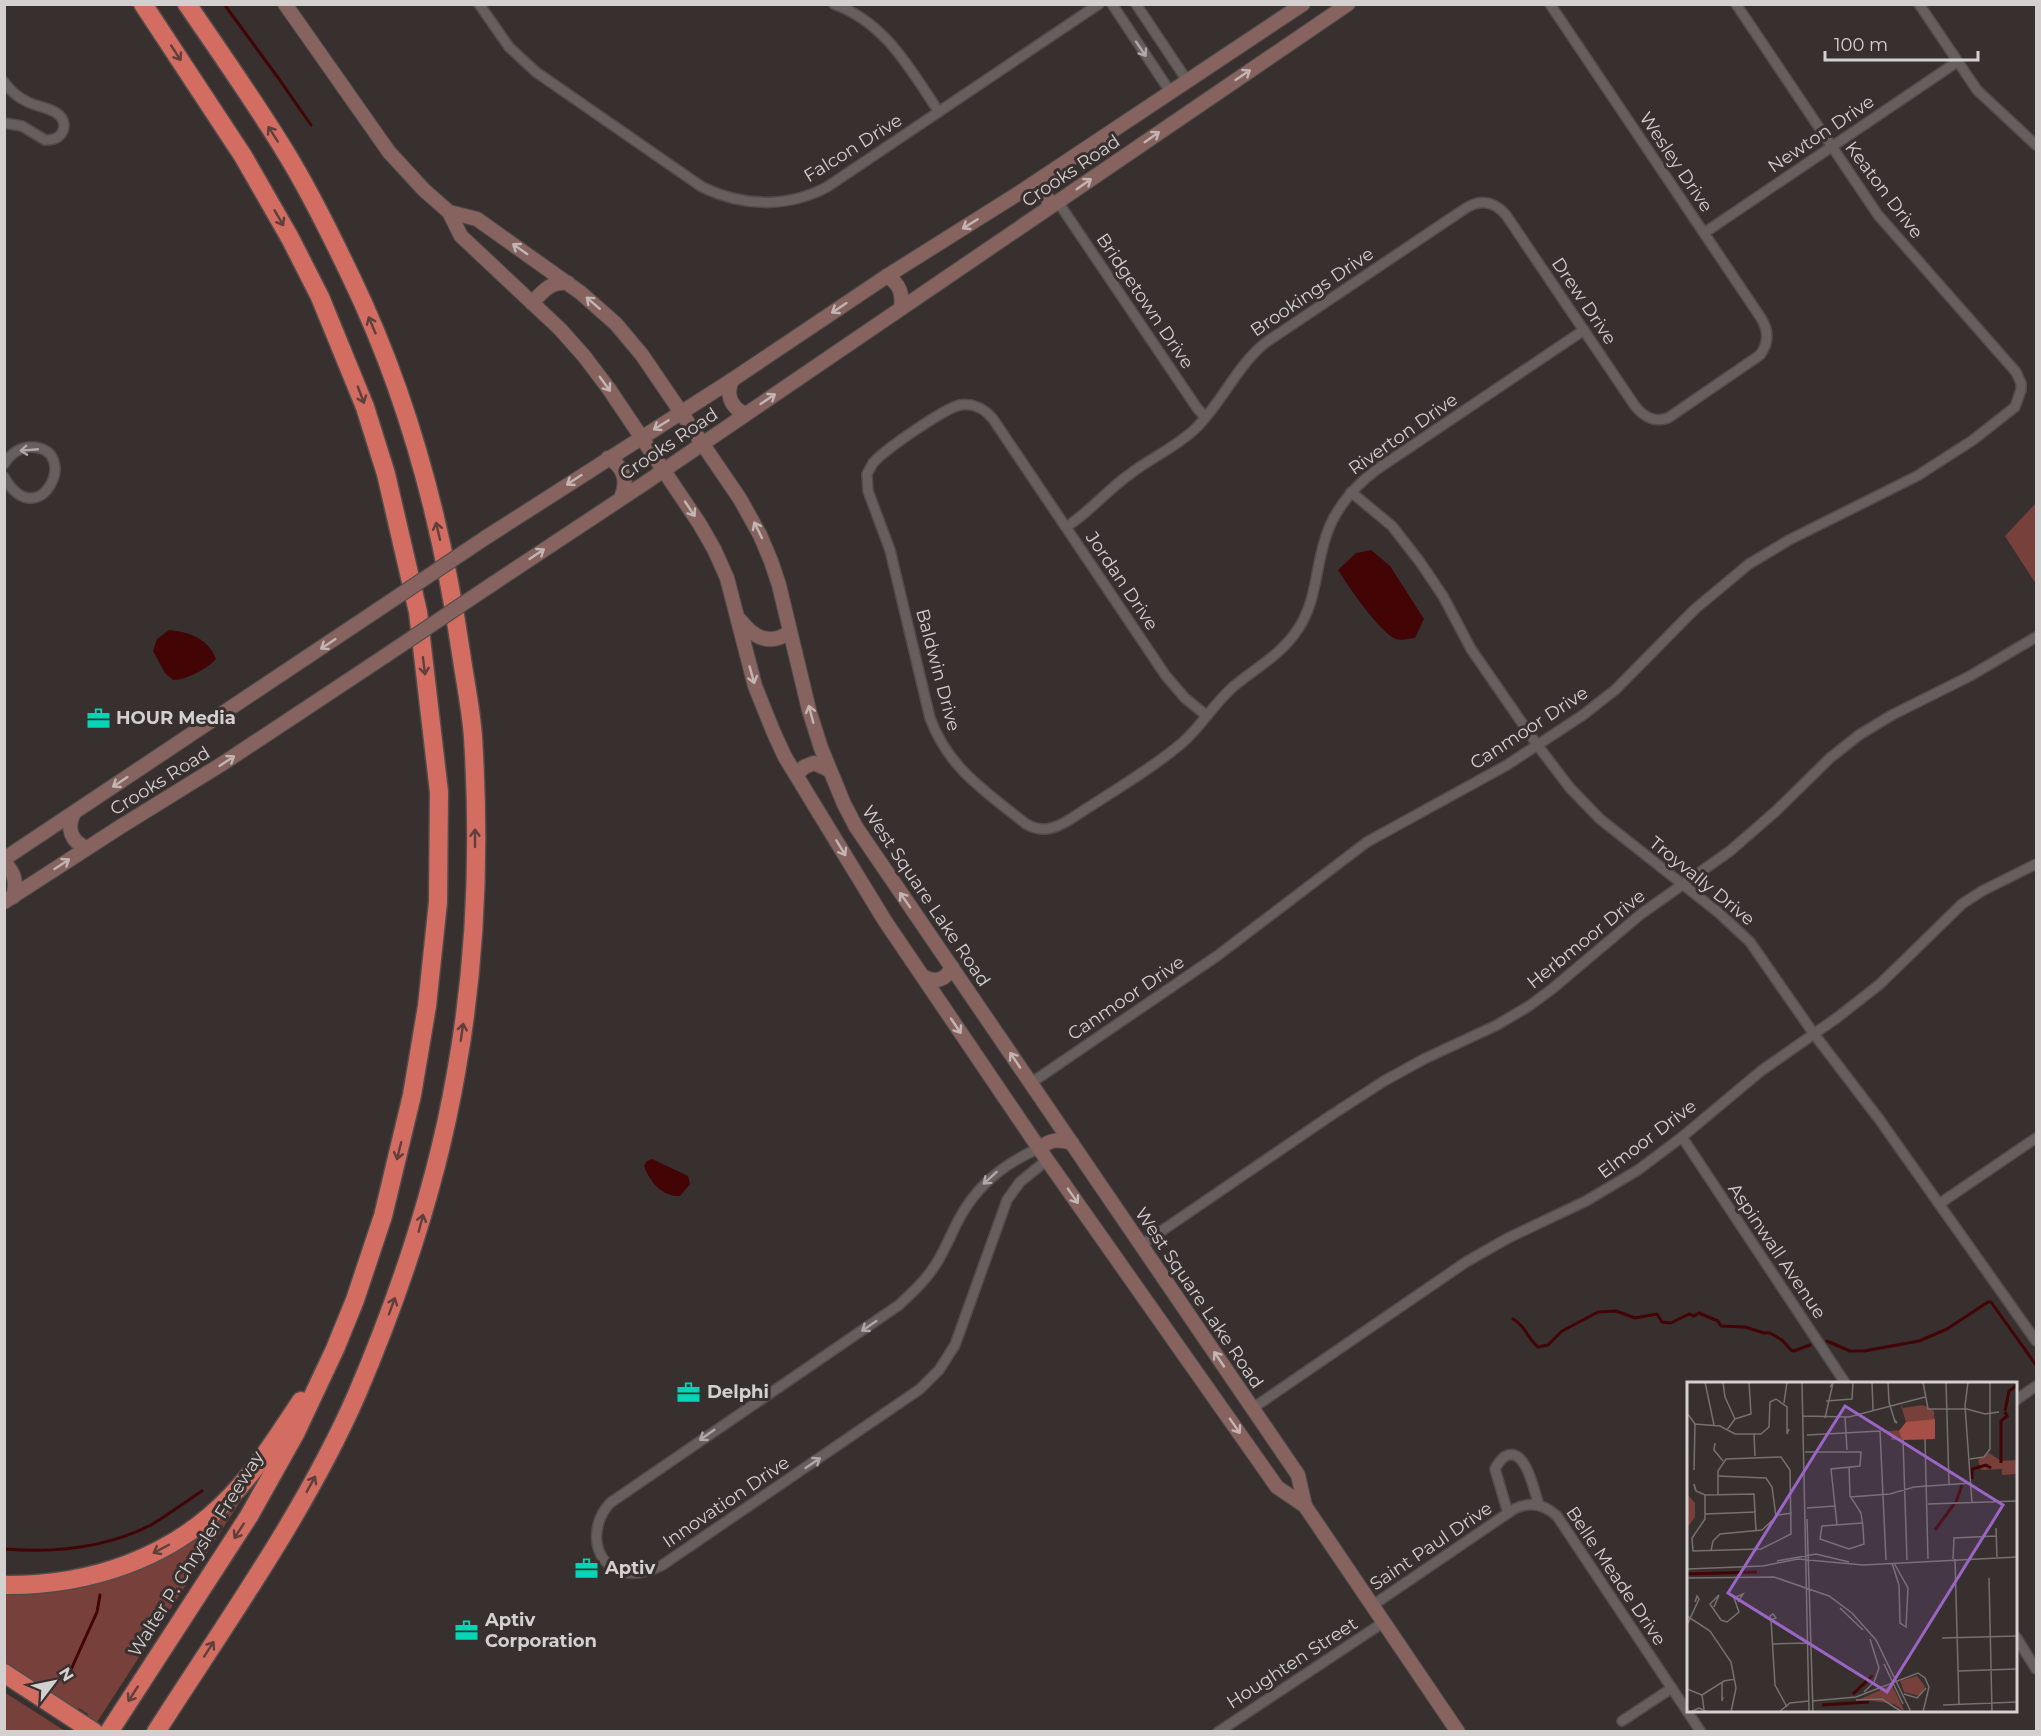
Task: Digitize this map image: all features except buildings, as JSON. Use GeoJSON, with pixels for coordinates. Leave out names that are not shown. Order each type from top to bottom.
{"type":"FeatureCollection","features":[{"type":"Feature","properties":{"kind":"highway","name":"Walter P. Chrysler Freeway"},"geometry":{"type":"LineString","coordinates":[[109,1731],[249,1516],[296,1432],[335,1349],[367,1268],[412,1095],[427,1006],[438,902],[439,792],[418,612],[386,474],[365,406],[320,297],[290,237],[243,156],[143,4]]}},
{"type":"Feature","properties":{"kind":"highway"},"geometry":{"type":"LineString","coordinates":[[156,1731],[252,1582],[312,1483],[355,1398],[390,1312],[417,1237],[456,1075],[467,1004],[474,906],[475,808],[471,722],[452,588],[429,490],[409,423],[353,280],[321,218],[287,155],[187,4]]}},
{"type":"Feature","properties":{"kind":"highway"},"geometry":{"type":"LineString","coordinates":[[4,1585],[64,1581],[109,1572],[146,1557],[185,1534],[216,1511],[244,1481],[269,1448],[335,1349]]}},
{"type":"Feature","properties":{"kind":"highway"},"geometry":{"type":"LineString","coordinates":[[4,1672],[75,1727]]}},
{"type":"Feature","properties":{"kind":"highway"},"geometry":{"type":"LineString","coordinates":[[4,1685],[75,1727],[94,1731]]}},
{"type":"Feature","properties":{"kind":"main road","name":"West Square Lake Road"},"geometry":{"type":"LineString","coordinates":[[285,4],[385,146],[414,180],[449,212],[461,236],[584,356],[609,389],[714,549],[727,578],[760,701],[779,744],[885,921],[1043,1154],[1278,1487],[1305,1506],[1458,1731]]}},
{"type":"Feature","properties":{"kind":"main road","name":"Crooks Road"},"geometry":{"type":"LineString","coordinates":[[4,861],[485,538],[1045,176],[1303,4]]}},
{"type":"Feature","properties":{"kind":"main road","name":"Crooks Road"},"geometry":{"type":"LineString","coordinates":[[9,899],[225,762],[664,470],[1348,4]]}},
{"type":"Feature","properties":{"kind":"main road"},"geometry":{"type":"LineString","coordinates":[[1188,82],[1195,92],[1194,107]]}},
{"type":"Feature","properties":{"kind":"main road"},"geometry":{"type":"LineString","coordinates":[[1045,176],[1043,193],[1056,204]]}},
{"type":"Feature","properties":{"kind":"main road","name":"West Square Lake Road"},"geometry":{"type":"LineString","coordinates":[[449,212],[477,219],[568,283],[597,307],[630,340],[740,499],[760,535],[779,585],[809,710],[829,770],[864,841],[1298,1475],[1305,1506]]}},
{"type":"Feature","properties":{"kind":"main road"},"geometry":{"type":"LineString","coordinates":[[887,276],[898,284],[903,298],[901,308]]}},
{"type":"Feature","properties":{"kind":"main road"},"geometry":{"type":"LineString","coordinates":[[532,303],[551,285],[557,282],[568,283]]}},
{"type":"Feature","properties":{"kind":"main road"},"geometry":{"type":"LineString","coordinates":[[732,380],[729,388],[731,402],[745,414]]}},
{"type":"Feature","properties":{"kind":"main road"},"geometry":{"type":"LineString","coordinates":[[608,458],[619,465],[625,478],[626,484],[621,498]]}},
{"type":"Feature","properties":{"kind":"main road"},"geometry":{"type":"LineString","coordinates":[[738,618],[750,630],[767,640],[779,639],[790,632]]}},
{"type":"Feature","properties":{"kind":"main road"},"geometry":{"type":"LineString","coordinates":[[796,775],[804,766],[813,763],[829,770]]}},
{"type":"Feature","properties":{"kind":"main road"},"geometry":{"type":"LineString","coordinates":[[74,813],[70,820],[70,832],[76,843],[87,848]]}},
{"type":"Feature","properties":{"kind":"main road"},"geometry":{"type":"LineString","coordinates":[[4,861],[14,875],[16,883],[9,899]]}},
{"type":"Feature","properties":{"kind":"main road"},"geometry":{"type":"LineString","coordinates":[[924,977],[933,980],[943,978],[952,967]]}},
{"type":"Feature","properties":{"kind":"main road"},"geometry":{"type":"LineString","coordinates":[[1043,1154],[1048,1142],[1058,1139],[1072,1143]]}},
{"type":"Feature","properties":{"kind":"main road"},"geometry":{"type":"LineString","coordinates":[[1254,1453],[1259,1456],[1269,1456],[1278,1447]]}},
{"type":"Feature","properties":{"kind":"street","name":"Falcon Drive"},"geometry":{"type":"LineString","coordinates":[[479,4],[509,47],[536,72],[690,180],[716,194],[753,203],[775,203],[816,193],[837,181],[1099,4]]}},
{"type":"Feature","properties":{"kind":"street"},"geometry":{"type":"LineString","coordinates":[[1112,4],[1171,93]]}},
{"type":"Feature","properties":{"kind":"street"},"geometry":{"type":"LineString","coordinates":[[1136,4],[1188,82]]}},
{"type":"Feature","properties":{"kind":"street","name":"Wesley Drive"},"geometry":{"type":"LineString","coordinates":[[1550,4],[1765,324],[1767,342],[1760,355],[1668,418],[1653,419]]}},
{"type":"Feature","properties":{"kind":"street","name":"Keaton Drive"},"geometry":{"type":"LineString","coordinates":[[1736,4],[1878,215],[2016,372],[2021,383]]}},
{"type":"Feature","properties":{"kind":"street"},"geometry":{"type":"LineString","coordinates":[[1918,4],[1977,90],[2037,145]]}},
{"type":"Feature","properties":{"kind":"street"},"geometry":{"type":"LineString","coordinates":[[836,5],[857,14],[883,34],[898,50],[939,112]]}},
{"type":"Feature","properties":{"kind":"street","name":"Newton Drive"},"geometry":{"type":"LineString","coordinates":[[1704,233],[1957,62]]}},
{"type":"Feature","properties":{"kind":"street"},"geometry":{"type":"LineString","coordinates":[[4,82],[22,99],[57,112],[63,120],[64,129],[53,140],[45,140],[22,126],[4,123]]}},
{"type":"Feature","properties":{"kind":"street","name":"Drew Drive"},"geometry":{"type":"LineString","coordinates":[[1487,202],[1501,209],[1506,215],[1635,406],[1645,416],[1653,419]]}},
{"type":"Feature","properties":{"kind":"street","name":"Brookings Drive"},"geometry":{"type":"LineString","coordinates":[[1066,528],[1086,514],[1126,477],[1187,435],[1205,417],[1240,368],[1265,343],[1470,205],[1487,202]]}},
{"type":"Feature","properties":{"kind":"street","name":"Bridgetown Drive"},"geometry":{"type":"LineString","coordinates":[[1056,204],[1205,417]]}},
{"type":"Feature","properties":{"kind":"street","name":"Riverton Drive"},"geometry":{"type":"LineString","coordinates":[[1207,716],[1234,687],[1283,649],[1300,627],[1313,599],[1327,533],[1351,492],[1376,471],[1584,330]]}},
{"type":"Feature","properties":{"kind":"street","name":"Canmoor Drive"},"geometry":{"type":"LineString","coordinates":[[1031,1083],[1217,956],[1367,842],[1489,776],[1538,746],[1598,704],[1695,609],[1749,564],[1789,540],[1903,484],[1948,458],[2010,413],[2020,396],[2021,383]]}},
{"type":"Feature","properties":{"kind":"street","name":"Jordan Drive"},"geometry":{"type":"LineString","coordinates":[[867,474],[877,458],[947,410],[962,405],[976,406],[986,412],[993,419],[1166,676],[1185,698],[1207,716]]}},
{"type":"Feature","properties":{"kind":"street"},"geometry":{"type":"LineString","coordinates":[[4,464],[15,452],[23,448],[37,448],[52,459],[55,473],[50,488],[33,497],[20,495],[13,490],[4,477]]}},
{"type":"Feature","properties":{"kind":"street","name":"Baldwin Drive"},"geometry":{"type":"LineString","coordinates":[[867,474],[868,491],[890,550],[930,718],[937,735],[952,760],[965,774],[1026,824],[1043,830],[1062,825],[1173,750],[1207,716]]}},
{"type":"Feature","properties":{"kind":"street","name":"Troyvally Drive"},"geometry":{"type":"LineString","coordinates":[[1351,492],[1392,526],[1420,562],[1443,596],[1471,649],[1570,788],[1600,819],[1736,927],[1750,942],[2037,1341]]}},
{"type":"Feature","properties":{"kind":"street","name":"Herbmoor Drive"},"geometry":{"type":"LineString","coordinates":[[1141,1245],[1384,1081],[1424,1059],[1497,1025],[1529,1006],[1641,914],[1716,863],[1753,832],[1830,758],[1859,735],[1892,715],[1980,671],[2037,637]]}},
{"type":"Feature","properties":{"kind":"street","name":"Elmoor Drive"},"geometry":{"type":"LineString","coordinates":[[1252,1408],[1466,1262],[1508,1238],[1608,1189],[1638,1170],[1682,1137],[1754,1076],[1880,984],[1962,904],[1982,891],[2037,864]]}},
{"type":"Feature","properties":{"kind":"street","name":"Aspinwall Avenue"},"geometry":{"type":"LineString","coordinates":[[1682,1137],[1845,1382]]}},
{"type":"Feature","properties":{"kind":"street"},"geometry":{"type":"LineString","coordinates":[[1940,1204],[2037,1138]]}},
{"type":"Feature","properties":{"kind":"street","name":"Innovation Drive"},"geometry":{"type":"LineString","coordinates":[[1043,1154],[1008,1200],[955,1345],[939,1370],[921,1389],[661,1566],[650,1571],[630,1573],[610,1566],[599,1549],[596,1530],[603,1511],[610,1503],[899,1305],[924,1282],[935,1266],[966,1205],[988,1179],[1020,1156],[1043,1154]]}},
{"type":"Feature","properties":{"kind":"street"},"geometry":{"type":"LineString","coordinates":[[2017,1399],[2037,1386]]}},
{"type":"Feature","properties":{"kind":"street","name":"Saint Paul Drive"},"geometry":{"type":"LineString","coordinates":[[1508,1513],[1496,1469],[1503,1458],[1508,1455],[1517,1456]]}},
{"type":"Feature","properties":{"kind":"street","name":"Belle Meade Drive"},"geometry":{"type":"LineString","coordinates":[[1517,1456],[1524,1462],[1539,1505]]}},
{"type":"Feature","properties":{"kind":"street","name":"Belle Meade Drive"},"geometry":{"type":"LineString","coordinates":[[1522,1505],[1539,1505],[1557,1516],[1687,1710]]}},
{"type":"Feature","properties":{"kind":"street","name":"Saint Paul Drive"},"geometry":{"type":"LineString","coordinates":[[1373,1605],[1522,1505]]}},
{"type":"Feature","properties":{"kind":"street","name":"Houghten Street"},"geometry":{"type":"LineString","coordinates":[[1218,1731],[1384,1622]]}},
{"type":"Feature","properties":{"kind":"street"},"geometry":{"type":"LineString","coordinates":[[2017,1639],[2037,1669]]}},
{"type":"Feature","properties":{"kind":"street"},"geometry":{"type":"LineString","coordinates":[[1622,1721],[1672,1688]]}},
{"type":"Feature","properties":{"kind":"street","name":"Belle Meade Drive"},"geometry":{"type":"LineString","coordinates":[[1688,1712],[1701,1731]]}},
{"type":"Feature","properties":{"kind":"shaded area"},"geometry":{"type":"Polygon","coordinates":[[[2036,503],[2036,584],[2005,536],[2036,503]]]}},
{"type":"Feature","properties":{"kind":"shaded area"},"geometry":{"type":"Polygon","coordinates":[[[1371,550],[1390,566],[1424,619],[1415,638],[1398,640],[1389,635],[1365,608],[1338,570],[1356,553],[1371,550]]]}},
{"type":"Feature","properties":{"kind":"shaded area"},"geometry":{"type":"Polygon","coordinates":[[[169,630],[197,638],[208,646],[216,659],[196,673],[173,680],[165,673],[153,651],[157,639],[169,630]]]}},
{"type":"Feature","properties":{"kind":"shaded area"},"geometry":{"type":"Polygon","coordinates":[[[652,1159],[688,1176],[690,1184],[680,1196],[668,1194],[653,1183],[644,1166],[652,1159]]]}},
{"type":"Feature","properties":{"kind":"shaded area"},"geometry":{"type":"Polygon","coordinates":[[[249,1488],[97,1722],[79,1708],[77,1710],[5,1662],[4,1590],[84,1583],[249,1488]]]}},
{"type":"Feature","properties":{"kind":"shaded area"},"geometry":{"type":"Polygon","coordinates":[[[4,1692],[65,1731],[5,1731],[4,1692]]]}},
{"type":"Feature","properties":{"kind":"waterway"},"geometry":{"type":"LineString","coordinates":[[224,4],[311,125]]}},
{"type":"Feature","properties":{"kind":"waterway"},"geometry":{"type":"LineString","coordinates":[[1827,1341],[1850,1351],[1864,1351],[1919,1341],[1947,1329],[1991,1302],[2036,1365]]}},
{"type":"Feature","properties":{"kind":"waterway"},"geometry":{"type":"LineString","coordinates":[[1513,1319],[1521,1325],[1538,1347],[1548,1345],[1562,1331],[1598,1312],[1616,1311],[1635,1318],[1657,1314],[1662,1322],[1671,1323],[1689,1314],[1694,1316],[1699,1313],[1718,1321],[1721,1326],[1745,1327],[1770,1333],[1794,1351],[1810,1345]]}},
{"type":"Feature","properties":{"kind":"waterway"},"geometry":{"type":"LineString","coordinates":[[4,1549],[60,1549],[116,1539],[151,1525],[202,1491]]}},
{"type":"Feature","properties":{"kind":"waterway"},"geometry":{"type":"LineString","coordinates":[[69,1674],[97,1612],[100,1595]]}},
{"type":"Feature","properties":{"kind":"place","name":"HOUR Media"},"geometry":{"type":"Point","coordinates":[98,718]}},
{"type":"Feature","properties":{"kind":"place","name":"Delphi"},"geometry":{"type":"Point","coordinates":[689,1392]}},
{"type":"Feature","properties":{"kind":"place","name":"Aptiv"},"geometry":{"type":"Point","coordinates":[587,1568]}},
{"type":"Feature","properties":{"kind":"place","name":"Aptiv Corporation"},"geometry":{"type":"Point","coordinates":[467,1630]}}]}
